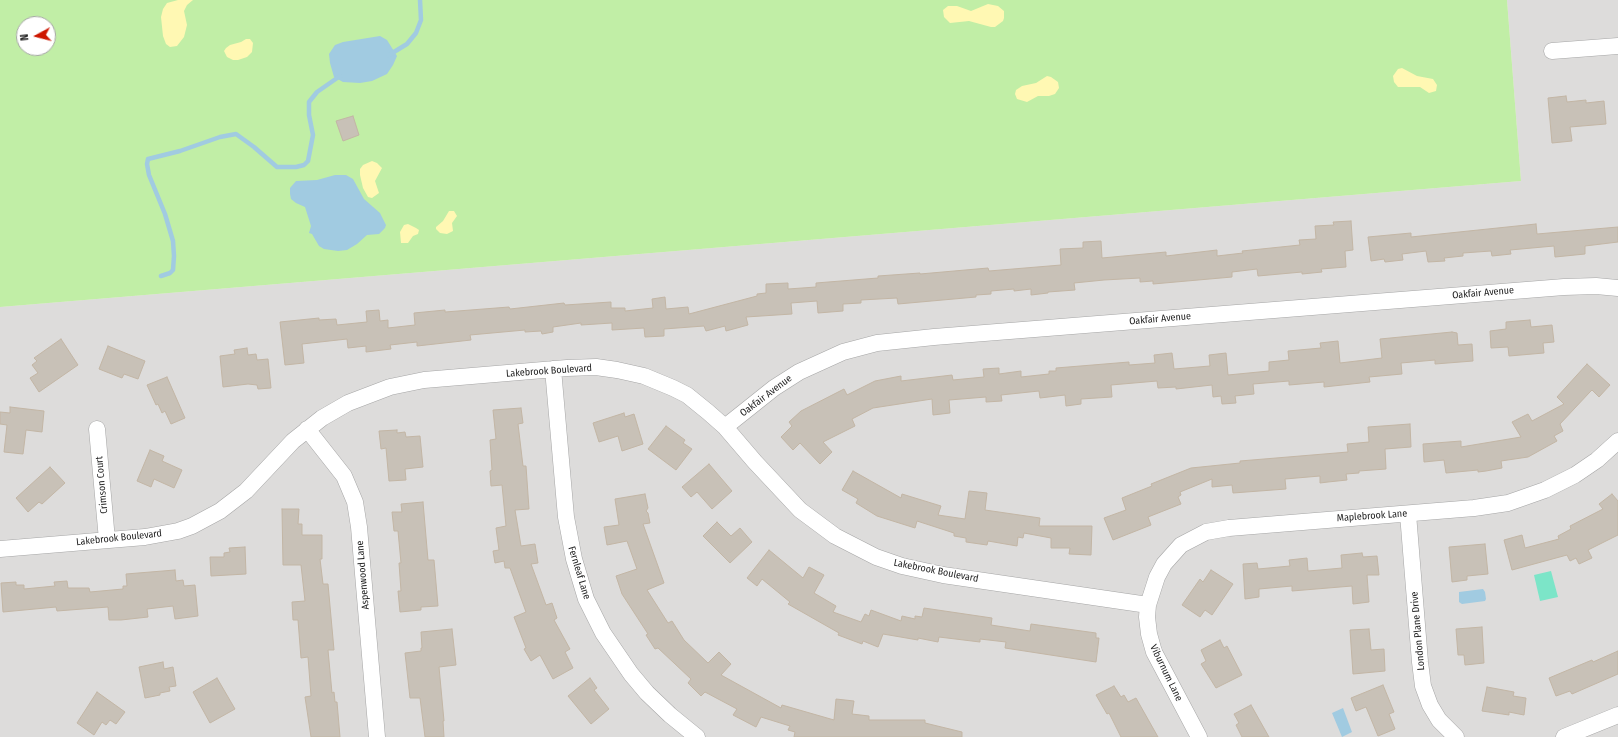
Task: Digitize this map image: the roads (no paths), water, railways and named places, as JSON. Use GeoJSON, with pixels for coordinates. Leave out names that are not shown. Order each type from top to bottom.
{"type":"FeatureCollection","features":[{"type":"Feature","properties":{"kind":"street"},"geometry":{"type":"LineString","coordinates":[[1552,51],[1618,46]]}},
{"type":"Feature","properties":{"kind":"street","name":"Oakfair Avenue"},"geometry":{"type":"LineString","coordinates":[[725,427],[774,388],[799,372],[843,352],[877,344],[934,337],[1564,287],[1596,286],[1618,288]]}},
{"type":"Feature","properties":{"kind":"street","name":"Lakebrook Boulevard"},"geometry":{"type":"LineString","coordinates":[[0,549],[161,534],[178,530],[206,519],[233,502],[246,491],[290,444],[322,418],[348,403],[398,386],[424,380],[553,369],[596,367],[644,376],[687,396],[725,427],[755,462],[800,510],[835,536],[882,560],[943,575],[1148,605]]}},
{"type":"Feature","properties":{"kind":"street","name":"Fernleaf Lane"},"geometry":{"type":"LineString","coordinates":[[553,369],[566,517],[574,559],[586,599],[603,633],[631,674],[652,697],[697,737]]}},
{"type":"Feature","properties":{"kind":"street","name":"Crimson Court"},"geometry":{"type":"LineString","coordinates":[[97,429],[107,540]]}},
{"type":"Feature","properties":{"kind":"street","name":"Aspenwood Lane"},"geometry":{"type":"LineString","coordinates":[[307,429],[344,476],[355,502],[359,527],[377,737]]}},
{"type":"Feature","properties":{"kind":"street","name":"Maplebrook Lane"},"geometry":{"type":"LineString","coordinates":[[1148,605],[1157,577],[1164,564],[1181,546],[1206,532],[1247,526],[1480,508],[1525,498],[1556,485],[1575,475],[1596,460],[1618,441]]}},
{"type":"Feature","properties":{"kind":"street","name":"London Plane Drive"},"geometry":{"type":"LineString","coordinates":[[1408,514],[1423,686],[1430,705],[1439,720],[1456,737]]}},
{"type":"Feature","properties":{"kind":"street","name":"Viburnum Lane"},"geometry":{"type":"LineString","coordinates":[[1148,605],[1149,634],[1154,652],[1199,737]]}},
{"type":"Feature","properties":{"kind":"street"},"geometry":{"type":"LineString","coordinates":[[1564,737],[1618,715]]}},
{"type":"Feature","properties":{"kind":"water"},"geometry":{"type":"Polygon","coordinates":[[[380,36],[387,40],[397,56],[387,74],[372,81],[360,83],[343,82],[334,77],[329,54],[335,45],[343,42],[380,36]]]}},
{"type":"Feature","properties":{"kind":"water"},"geometry":{"type":"Polygon","coordinates":[[[335,175],[346,175],[353,179],[364,199],[380,213],[386,225],[379,234],[367,235],[347,250],[338,251],[324,249],[319,246],[312,234],[309,233],[311,226],[305,207],[291,199],[290,194],[290,188],[296,181],[317,180],[335,175]]]}},
{"type":"Feature","properties":{"kind":"water"},"geometry":{"type":"Polygon","coordinates":[[[1483,589],[1485,592],[1485,601],[1462,604],[1459,602],[1459,592],[1483,589]]]}},
{"type":"Feature","properties":{"kind":"water"},"geometry":{"type":"Polygon","coordinates":[[[1343,708],[1352,732],[1342,737],[1332,713],[1343,708]]]}},
{"type":"Feature","properties":{"kind":"waterway"},"geometry":{"type":"LineString","coordinates":[[389,55],[407,44],[416,33],[421,20],[420,0]]}},
{"type":"Feature","properties":{"kind":"waterway"},"geometry":{"type":"LineString","coordinates":[[161,276],[170,273],[173,270],[173,241],[165,214],[149,175],[147,164],[148,159],[180,151],[220,137],[236,134],[277,167],[296,167],[304,165],[308,161],[313,135],[309,115],[309,102],[317,92],[340,76]]}}]}
